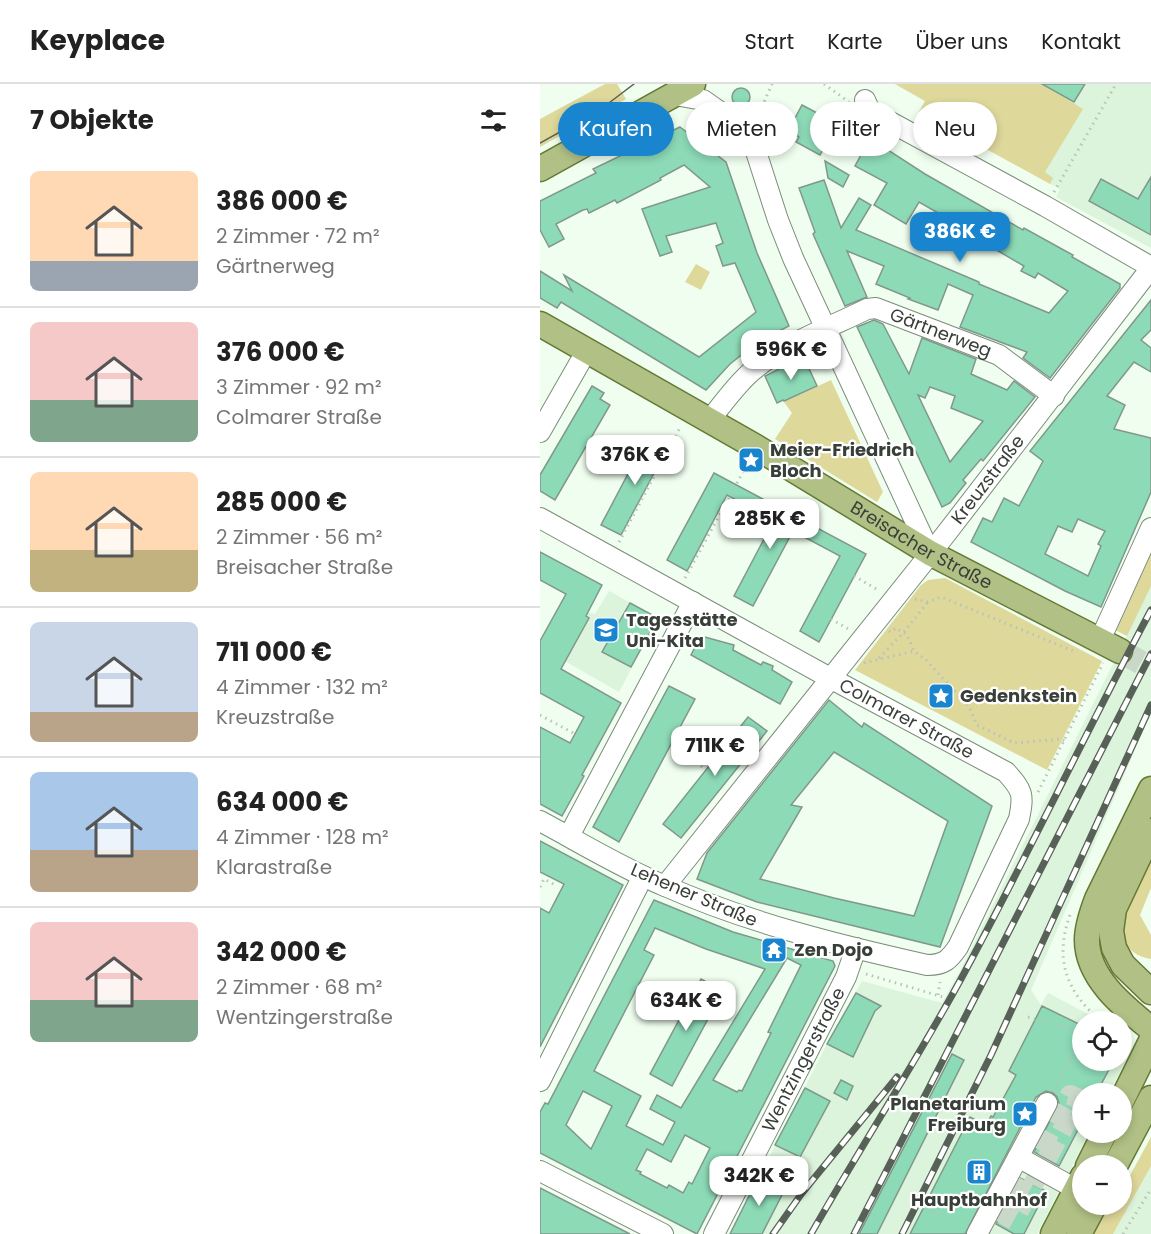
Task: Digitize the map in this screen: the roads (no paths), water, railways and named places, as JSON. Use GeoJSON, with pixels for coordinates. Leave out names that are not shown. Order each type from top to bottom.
{"type":"FeatureCollection","features":[{"type":"Feature","properties":{"kind":"main road"},"geometry":{"type":"LineString","coordinates":[[540,169],[678,88]]}},
{"type":"Feature","properties":{"kind":"main road","name":"Breisacher Straße"},"geometry":{"type":"LineString","coordinates":[[540,324],[700,414],[930,553],[1102,653]]}},
{"type":"Feature","properties":{"kind":"main road"},"geometry":{"type":"LineString","coordinates":[[1151,789],[1097,899],[1091,915],[1087,941],[1090,961],[1101,981],[1122,1004],[1151,1029]]}},
{"type":"Feature","properties":{"kind":"main road"},"geometry":{"type":"LineString","coordinates":[[1151,831],[1114,909],[1111,931],[1114,948],[1123,965],[1151,992]]}},
{"type":"Feature","properties":{"kind":"main road"},"geometry":{"type":"LineString","coordinates":[[1123,965],[1138,970],[1151,968]]}},
{"type":"Feature","properties":{"kind":"main road"},"geometry":{"type":"LineString","coordinates":[[1130,1083],[1151,1041]]}},
{"type":"Feature","properties":{"kind":"main road"},"geometry":{"type":"LineString","coordinates":[[1121,1155],[1148,1107]]}},
{"type":"Feature","properties":{"kind":"main road"},"geometry":{"type":"LineString","coordinates":[[1053,1234],[1072,1201]]}},
{"type":"Feature","properties":{"kind":"main road"},"geometry":{"type":"LineString","coordinates":[[1078,1234],[1089,1215]]}},
{"type":"Feature","properties":{"kind":"street"},"geometry":{"type":"LineString","coordinates":[[678,88],[703,100],[750,134],[778,220],[930,553]]}},
{"type":"Feature","properties":{"kind":"street"},"geometry":{"type":"LineString","coordinates":[[901,125],[1151,268]]}},
{"type":"Feature","properties":{"kind":"street","name":"Kreuzstraße"},"geometry":{"type":"LineString","coordinates":[[665,886],[1054,396],[1151,268]]}},
{"type":"Feature","properties":{"kind":"street","name":"Gärtnerweg"},"geometry":{"type":"LineString","coordinates":[[700,414],[753,370],[779,352],[867,309],[876,308],[999,355],[1054,396]]}},
{"type":"Feature","properties":{"kind":"street"},"geometry":{"type":"LineString","coordinates":[[540,432],[587,351]]}},
{"type":"Feature","properties":{"kind":"street","name":"Colmarer Straße"},"geometry":{"type":"LineString","coordinates":[[540,518],[1006,772],[1018,785],[1023,798],[1019,819],[958,947],[947,961],[938,965],[927,965],[854,957]]}},
{"type":"Feature","properties":{"kind":"street"},"geometry":{"type":"LineString","coordinates":[[1102,653],[1151,528]]}},
{"type":"Feature","properties":{"kind":"street"},"geometry":{"type":"LineString","coordinates":[[569,836],[685,598]]}},
{"type":"Feature","properties":{"kind":"street","name":"Lehener Straße"},"geometry":{"type":"LineString","coordinates":[[540,821],[665,886],[854,957]]}},
{"type":"Feature","properties":{"kind":"street"},"geometry":{"type":"LineString","coordinates":[[540,1081],[643,876]]}},
{"type":"Feature","properties":{"kind":"street","name":"Wentzingerstraße"},"geometry":{"type":"LineString","coordinates":[[714,1234],[854,957]]}},
{"type":"Feature","properties":{"kind":"street"},"geometry":{"type":"LineString","coordinates":[[977,1234],[1028,1165],[1050,1097]]}},
{"type":"Feature","properties":{"kind":"street"},"geometry":{"type":"LineString","coordinates":[[1028,1165],[1072,1182]]}},
{"type":"Feature","properties":{"kind":"street"},"geometry":{"type":"LineString","coordinates":[[540,1171],[663,1234]]}},
{"type":"Feature","properties":{"kind":"tunnel"},"geometry":{"type":"LineString","coordinates":[[1120,651],[1151,668]]}},
{"type":"Feature","properties":{"kind":"tunnel"},"geometry":{"type":"LineString","coordinates":[[1024,1180],[1005,1215],[1014,1220],[1079,1099],[1070,1095],[1036,1158]]}},
{"type":"Feature","properties":{"kind":"tram line"},"geometry":{"type":"LineString","coordinates":[[540,143],[601,109],[634,84]]}},
{"type":"Feature","properties":{"kind":"railway"},"geometry":{"type":"LineString","coordinates":[[811,1234],[961,979],[1151,610]]}},
{"type":"Feature","properties":{"kind":"railway"},"geometry":{"type":"LineString","coordinates":[[854,1234],[1151,654]]}},
{"type":"Feature","properties":{"kind":"railway"},"geometry":{"type":"LineString","coordinates":[[902,1234],[991,1055],[1151,705]]}},
{"type":"Feature","properties":{"kind":"railway"},"geometry":{"type":"LineString","coordinates":[[773,1234],[802,1193],[897,1077]]}},
{"type":"Feature","properties":{"kind":"place","name":"Meier-Friedrich Bloch"},"geometry":{"type":"Point","coordinates":[751,460]}},
{"type":"Feature","properties":{"kind":"place","name":"Tagesstätte Uni-Kita"},"geometry":{"type":"Point","coordinates":[606,630]}},
{"type":"Feature","properties":{"kind":"place","name":"Gedenkstein"},"geometry":{"type":"Point","coordinates":[941,696]}},
{"type":"Feature","properties":{"kind":"place","name":"Zen Dojo"},"geometry":{"type":"Point","coordinates":[774,950]}},
{"type":"Feature","properties":{"kind":"place","name":"Planetarium Freiburg"},"geometry":{"type":"Point","coordinates":[1025,1114]}},
{"type":"Feature","properties":{"kind":"place","name":"Hauptbahnhof"},"geometry":{"type":"Point","coordinates":[979,1172]}}]}
